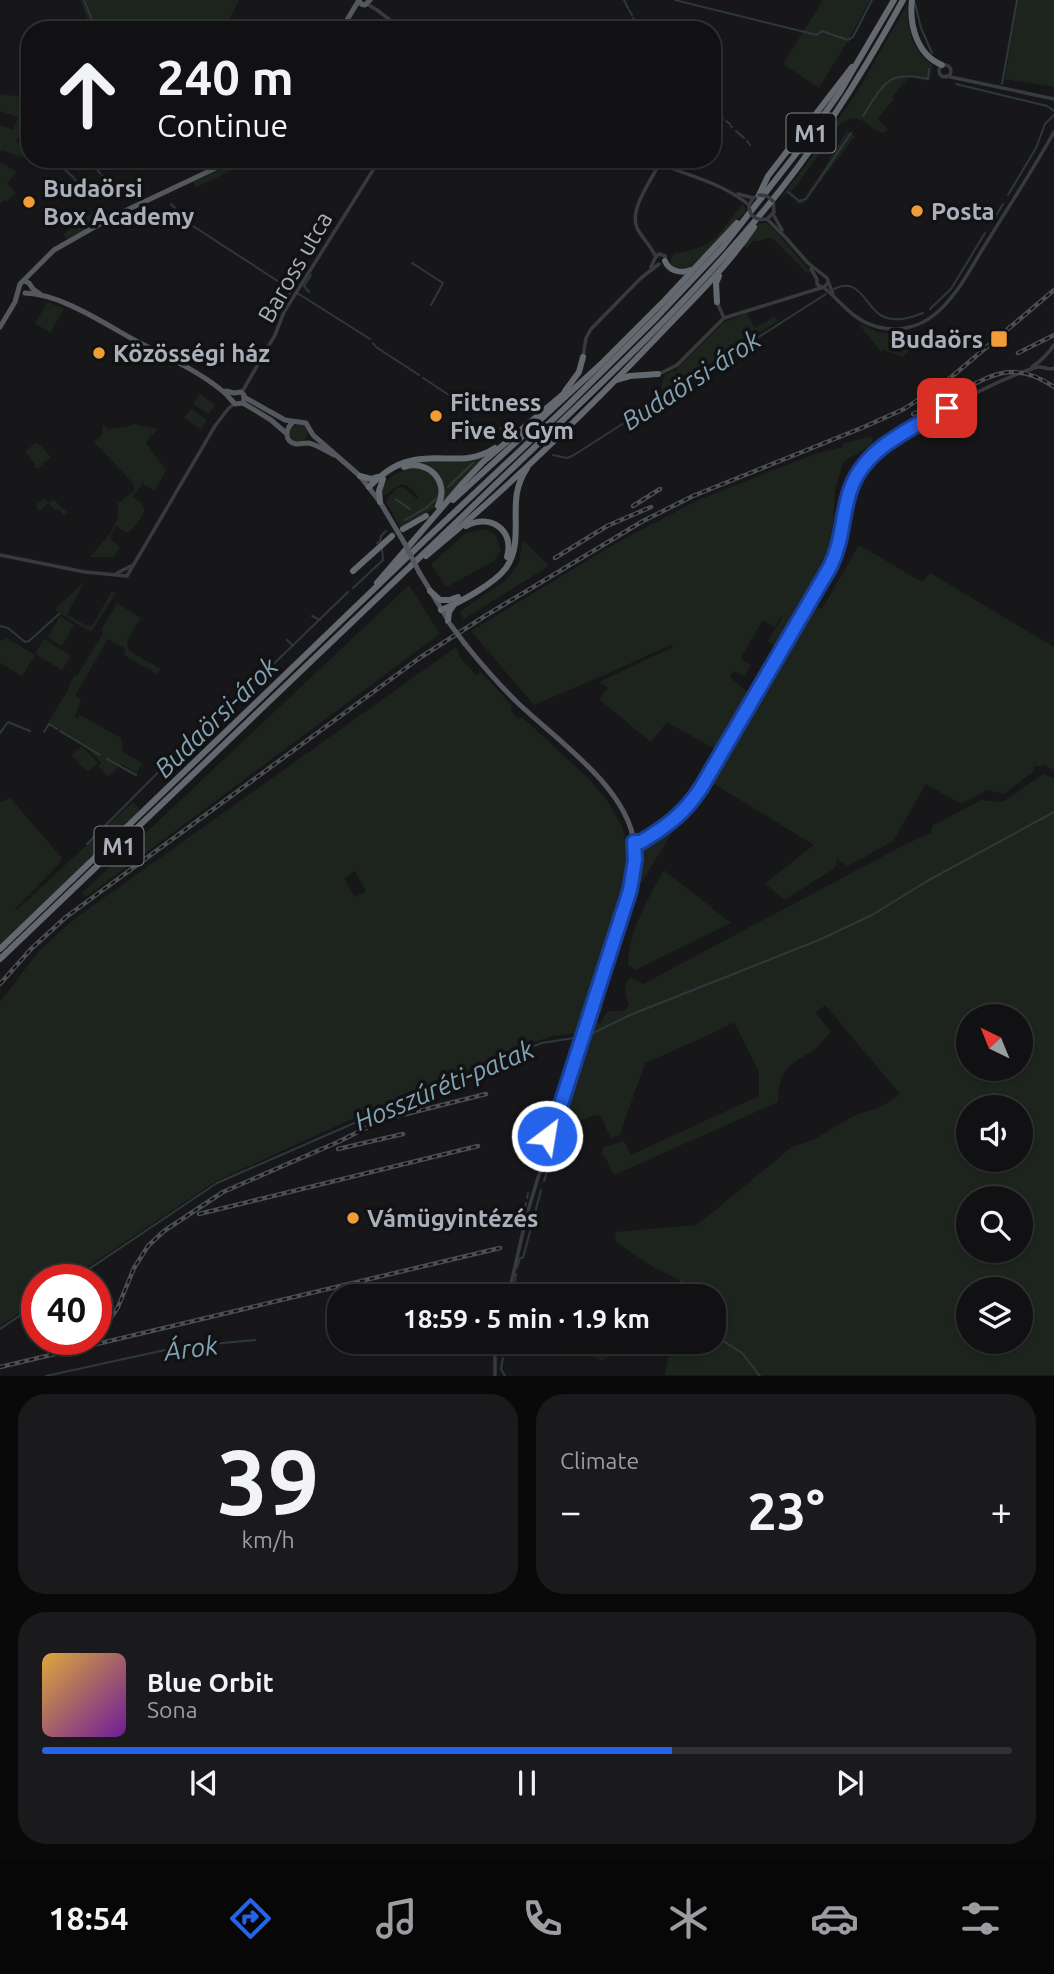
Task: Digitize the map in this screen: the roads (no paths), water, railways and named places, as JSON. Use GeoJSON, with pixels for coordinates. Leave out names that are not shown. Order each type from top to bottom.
{"type":"FeatureCollection","features":[{"type":"Feature","properties":{"kind":"highway","name":"M1"},"geometry":{"type":"LineString","coordinates":[[0,949],[657,317],[722,248],[754,201],[824,115],[894,0]]}},
{"type":"Feature","properties":{"kind":"highway","name":"M1"},"geometry":{"type":"LineString","coordinates":[[0,959],[653,332],[764,216],[839,107],[903,0]]}},
{"type":"Feature","properties":{"kind":"highway"},"geometry":{"type":"LineString","coordinates":[[912,0],[911,17],[918,41],[932,60],[942,65]]}},
{"type":"Feature","properties":{"kind":"highway"},"geometry":{"type":"LineString","coordinates":[[453,500],[617,347],[732,229],[815,113],[861,58]]}},
{"type":"Feature","properties":{"kind":"highway"},"geometry":{"type":"LineString","coordinates":[[410,567],[450,536],[614,381],[725,266],[764,216]]}},
{"type":"Feature","properties":{"kind":"highway"},"geometry":{"type":"LineString","coordinates":[[659,260],[680,272],[696,267]]}},
{"type":"Feature","properties":{"kind":"highway"},"geometry":{"type":"LineString","coordinates":[[717,302],[716,283],[725,266]]}},
{"type":"Feature","properties":{"kind":"highway"},"geometry":{"type":"LineString","coordinates":[[403,529],[428,518],[483,462],[617,347]]}},
{"type":"Feature","properties":{"kind":"highway"},"geometry":{"type":"LineString","coordinates":[[559,398],[576,377],[583,357]]}},
{"type":"Feature","properties":{"kind":"highway"},"geometry":{"type":"LineString","coordinates":[[614,381],[630,376],[658,374]]}},
{"type":"Feature","properties":{"kind":"highway"},"geometry":{"type":"LineString","coordinates":[[369,487],[399,465],[412,460],[475,457],[512,438]]}},
{"type":"Feature","properties":{"kind":"highway"},"geometry":{"type":"LineString","coordinates":[[441,610],[488,583],[502,573],[509,563],[515,543],[514,507],[517,491],[524,473],[540,453]]}},
{"type":"Feature","properties":{"kind":"highway"},"geometry":{"type":"LineString","coordinates":[[357,607],[440,502],[443,491],[438,478],[421,465],[408,465],[373,479],[360,476]]}},
{"type":"Feature","properties":{"kind":"highway"},"geometry":{"type":"LineString","coordinates":[[380,502],[379,491],[384,476]]}},
{"type":"Feature","properties":{"kind":"highway"},"geometry":{"type":"LineString","coordinates":[[449,622],[450,610],[457,600],[499,569],[508,556],[509,545],[500,528],[483,521],[469,524],[450,536]]}},
{"type":"Feature","properties":{"kind":"highway"},"geometry":{"type":"LineString","coordinates":[[353,571],[392,536]]}},
{"type":"Feature","properties":{"kind":"highway"},"geometry":{"type":"LineString","coordinates":[[430,591],[440,600],[457,600]]}},
{"type":"Feature","properties":{"kind":"main road"},"geometry":{"type":"LineString","coordinates":[[347,21],[365,2]]}},
{"type":"Feature","properties":{"kind":"main road"},"geometry":{"type":"LineString","coordinates":[[0,327],[27,288],[36,267],[54,250],[108,219],[215,168]]}},
{"type":"Feature","properties":{"kind":"main road"},"geometry":{"type":"LineString","coordinates":[[15,302],[20,284],[73,307],[198,374],[239,405],[243,398]]}},
{"type":"Feature","properties":{"kind":"main road"},"geometry":{"type":"LineString","coordinates":[[233,398],[239,392],[287,434],[293,443],[305,442],[310,431]]}},
{"type":"Feature","properties":{"kind":"main road"},"geometry":{"type":"LineString","coordinates":[[243,398],[293,422],[306,423],[310,431],[360,476],[380,502],[441,610],[465,644],[492,677],[608,787],[622,807],[633,831],[634,842]]}},
{"type":"Feature","properties":{"kind":"main road"},"geometry":{"type":"LineString","coordinates":[[287,434],[293,422]]}},
{"type":"Feature","properties":{"kind":"main road"},"geometry":{"type":"LineString","coordinates":[[305,442],[341,458]]}},
{"type":"Feature","properties":{"kind":"street"},"geometry":{"type":"LineString","coordinates":[[365,2],[392,21]]}},
{"type":"Feature","properties":{"kind":"street"},"geometry":{"type":"LineString","coordinates":[[967,79],[947,65],[942,65],[939,69],[942,76],[967,79],[1054,101]]}},
{"type":"Feature","properties":{"kind":"street"},"geometry":{"type":"LineString","coordinates":[[946,76],[951,70]]}},
{"type":"Feature","properties":{"kind":"street"},"geometry":{"type":"LineString","coordinates":[[808,263],[816,281],[857,318],[881,328],[902,328],[931,318],[958,287],[1054,132]]}},
{"type":"Feature","properties":{"kind":"street","name":"Baross utca"},"geometry":{"type":"LineString","coordinates":[[243,398],[284,312],[374,168]]}},
{"type":"Feature","properties":{"kind":"street"},"geometry":{"type":"LineString","coordinates":[[657,168],[637,207],[635,217],[638,230],[659,260]]}},
{"type":"Feature","properties":{"kind":"street"},"geometry":{"type":"LineString","coordinates":[[670,168],[754,201]]}},
{"type":"Feature","properties":{"kind":"street"},"geometry":{"type":"LineString","coordinates":[[773,214],[760,220],[755,218],[751,213],[754,201],[764,195],[772,200],[773,214],[786,238]]}},
{"type":"Feature","properties":{"kind":"street"},"geometry":{"type":"LineString","coordinates":[[764,216],[808,263],[827,278],[835,299]]}},
{"type":"Feature","properties":{"kind":"street"},"geometry":{"type":"LineString","coordinates":[[583,357],[586,338],[591,329],[665,256],[651,247]]}},
{"type":"Feature","properties":{"kind":"street"},"geometry":{"type":"LineString","coordinates":[[659,260],[661,254]]}},
{"type":"Feature","properties":{"kind":"street"},"geometry":{"type":"LineString","coordinates":[[806,291],[822,275]]}},
{"type":"Feature","properties":{"kind":"street"},"geometry":{"type":"LineString","coordinates":[[658,374],[677,365],[724,318],[828,283]]}},
{"type":"Feature","properties":{"kind":"street"},"geometry":{"type":"LineString","coordinates":[[717,302],[724,318]]}},
{"type":"Feature","properties":{"kind":"street"},"geometry":{"type":"LineString","coordinates":[[634,842],[641,842],[668,824],[685,810],[701,788],[834,558],[840,542],[849,491],[870,457],[895,438],[962,400],[1024,371],[1044,355],[1051,353],[1054,345]]}},
{"type":"Feature","properties":{"kind":"street"},"geometry":{"type":"LineString","coordinates":[[1041,360],[1044,367]]}},
{"type":"Feature","properties":{"kind":"street"},"geometry":{"type":"LineString","coordinates":[[1024,371],[1054,368]]}},
{"type":"Feature","properties":{"kind":"street"},"geometry":{"type":"LineString","coordinates":[[0,555],[85,572],[127,576],[233,398]]}},
{"type":"Feature","properties":{"kind":"street"},"geometry":{"type":"LineString","coordinates":[[115,574],[132,566]]}},
{"type":"Feature","properties":{"kind":"street"},"geometry":{"type":"LineString","coordinates":[[634,842],[668,824]]}},
{"type":"Feature","properties":{"kind":"street"},"geometry":{"type":"LineString","coordinates":[[633,831],[640,835],[648,834]]}},
{"type":"Feature","properties":{"kind":"street"},"geometry":{"type":"LineString","coordinates":[[511,1284],[527,1214],[544,1158],[548,1131],[554,1127],[630,890],[635,860],[634,842]]}},
{"type":"Feature","properties":{"kind":"street"},"geometry":{"type":"LineString","coordinates":[[544,1158],[550,1147],[563,1138],[561,1104]]}},
{"type":"Feature","properties":{"kind":"street"},"geometry":{"type":"LineString","coordinates":[[554,1127],[561,1129]]}},
{"type":"Feature","properties":{"kind":"street"},"geometry":{"type":"LineString","coordinates":[[548,1139],[554,1144]]}},
{"type":"Feature","properties":{"kind":"street"},"geometry":{"type":"LineString","coordinates":[[495,1354],[496,1376]]}},
{"type":"Feature","properties":{"kind":"waterway"},"geometry":{"type":"LineString","coordinates":[[84,0],[92,21]]}},
{"type":"Feature","properties":{"kind":"waterway"},"geometry":{"type":"LineString","coordinates":[[624,0],[628,8]]}},
{"type":"Feature","properties":{"kind":"waterway"},"geometry":{"type":"LineString","coordinates":[[675,0],[817,35],[822,31],[848,40],[853,37],[872,0]]}},
{"type":"Feature","properties":{"kind":"waterway"},"geometry":{"type":"LineString","coordinates":[[1002,84],[1017,0]]}},
{"type":"Feature","properties":{"kind":"waterway"},"geometry":{"type":"LineString","coordinates":[[915,3],[921,28],[932,53]]}},
{"type":"Feature","properties":{"kind":"waterway"},"geometry":{"type":"LineString","coordinates":[[629,10],[632,15]]}},
{"type":"Feature","properties":{"kind":"waterway"},"geometry":{"type":"LineString","coordinates":[[863,116],[888,82],[903,76],[928,79],[929,69]]}},
{"type":"Feature","properties":{"kind":"waterway"},"geometry":{"type":"LineString","coordinates":[[956,84],[1047,106],[1054,111]]}},
{"type":"Feature","properties":{"kind":"waterway","name":"Budaörsi-árok"},"geometry":{"type":"LineString","coordinates":[[1008,195],[1036,148],[1045,124],[1054,115]]}},
{"type":"Feature","properties":{"kind":"waterway"},"geometry":{"type":"LineString","coordinates":[[726,121],[730,124]]}},
{"type":"Feature","properties":{"kind":"waterway"},"geometry":{"type":"LineString","coordinates":[[736,131],[744,138]]}},
{"type":"Feature","properties":{"kind":"waterway"},"geometry":{"type":"LineString","coordinates":[[788,192],[799,201],[806,199],[851,133]]}},
{"type":"Feature","properties":{"kind":"waterway"},"geometry":{"type":"LineString","coordinates":[[747,141],[750,145]]}},
{"type":"Feature","properties":{"kind":"waterway"},"geometry":{"type":"LineString","coordinates":[[63,168],[73,177]]}},
{"type":"Feature","properties":{"kind":"waterway"},"geometry":{"type":"LineString","coordinates":[[96,168],[100,173]]}},
{"type":"Feature","properties":{"kind":"waterway"},"geometry":{"type":"LineString","coordinates":[[102,175],[112,184]]}},
{"type":"Feature","properties":{"kind":"waterway"},"geometry":{"type":"LineString","coordinates":[[74,179],[84,188]]}},
{"type":"Feature","properties":{"kind":"waterway"},"geometry":{"type":"LineString","coordinates":[[113,186],[124,197]]}},
{"type":"Feature","properties":{"kind":"waterway"},"geometry":{"type":"LineString","coordinates":[[86,190],[96,199]]}},
{"type":"Feature","properties":{"kind":"waterway"},"geometry":{"type":"LineString","coordinates":[[171,204],[190,224],[293,291]]}},
{"type":"Feature","properties":{"kind":"waterway","name":"Budaörsi-árok"},"geometry":{"type":"LineString","coordinates":[[992,222],[1003,204]]}},
{"type":"Feature","properties":{"kind":"waterway","name":"Budaörsi-árok"},"geometry":{"type":"LineString","coordinates":[[930,309],[951,289],[985,233]]}},
{"type":"Feature","properties":{"kind":"waterway"},"geometry":{"type":"LineString","coordinates":[[412,263],[443,283],[431,305]]}},
{"type":"Feature","properties":{"kind":"waterway"},"geometry":{"type":"LineString","coordinates":[[309,292],[304,286],[311,275]]}},
{"type":"Feature","properties":{"kind":"waterway","name":"Budaörsi-árok"},"geometry":{"type":"LineString","coordinates":[[834,289],[851,286],[884,317],[904,319],[923,313]]}},
{"type":"Feature","properties":{"kind":"waterway"},"geometry":{"type":"LineString","coordinates":[[287,298],[292,290]]}},
{"type":"Feature","properties":{"kind":"waterway","name":"Budaörsi-árok"},"geometry":{"type":"LineString","coordinates":[[553,455],[567,458],[574,455],[826,294]]}},
{"type":"Feature","properties":{"kind":"waterway"},"geometry":{"type":"LineString","coordinates":[[302,296],[370,339]]}},
{"type":"Feature","properties":{"kind":"waterway"},"geometry":{"type":"LineString","coordinates":[[373,343],[419,375]]}},
{"type":"Feature","properties":{"kind":"waterway"},"geometry":{"type":"LineString","coordinates":[[423,378],[455,399]]}},
{"type":"Feature","properties":{"kind":"waterway","name":"Budaörsi-árok"},"geometry":{"type":"LineString","coordinates":[[448,487],[473,463]]}},
{"type":"Feature","properties":{"kind":"waterway","name":"Budaörsi-árok"},"geometry":{"type":"LineString","coordinates":[[405,520],[426,508],[438,497]]}},
{"type":"Feature","properties":{"kind":"waterway"},"geometry":{"type":"LineString","coordinates":[[395,499],[410,509]]}},
{"type":"Feature","properties":{"kind":"waterway","name":"Budaörsi-árok"},"geometry":{"type":"LineString","coordinates":[[377,543],[386,531]]}},
{"type":"Feature","properties":{"kind":"waterway","name":"Budaörsi-árok"},"geometry":{"type":"LineString","coordinates":[[353,588],[383,560],[382,549]]}},
{"type":"Feature","properties":{"kind":"waterway","name":"Budaörsi-árok"},"geometry":{"type":"LineString","coordinates":[[87,844],[216,714],[231,705],[348,592]]}},
{"type":"Feature","properties":{"kind":"waterway"},"geometry":{"type":"LineString","coordinates":[[0,626],[8,628],[25,642],[59,614]]}},
{"type":"Feature","properties":{"kind":"waterway","name":"Budaörsi-árok"},"geometry":{"type":"LineString","coordinates":[[312,616],[320,620]]}},
{"type":"Feature","properties":{"kind":"waterway","name":"Budaörsi-árok"},"geometry":{"type":"LineString","coordinates":[[287,640],[293,646]]}},
{"type":"Feature","properties":{"kind":"waterway","name":"Budaörsi-árok"},"geometry":{"type":"LineString","coordinates":[[0,733],[8,722],[30,731]]}},
{"type":"Feature","properties":{"kind":"waterway","name":"Budaörsi-árok"},"geometry":{"type":"LineString","coordinates":[[44,732],[49,724],[57,729]]}},
{"type":"Feature","properties":{"kind":"waterway","name":"Budaörsi-árok"},"geometry":{"type":"LineString","coordinates":[[60,731],[100,755]]}},
{"type":"Feature","properties":{"kind":"waterway","name":"Budaörsi-árok"},"geometry":{"type":"LineString","coordinates":[[107,759],[136,775]]}},
{"type":"Feature","properties":{"kind":"waterway","name":"Hosszúréti-patak"},"geometry":{"type":"LineString","coordinates":[[96,1264],[217,1183],[512,1054],[542,1043],[587,1036],[630,1015],[819,940],[872,915],[929,880],[1054,812]]}},
{"type":"Feature","properties":{"kind":"waterway"},"geometry":{"type":"LineString","coordinates":[[568,1130],[567,1114],[590,1036]]}},
{"type":"Feature","properties":{"kind":"waterway"},"geometry":{"type":"LineString","coordinates":[[555,1148],[566,1143]]}},
{"type":"Feature","properties":{"kind":"waterway"},"geometry":{"type":"LineString","coordinates":[[544,1181],[553,1151]]}},
{"type":"Feature","properties":{"kind":"waterway"},"geometry":{"type":"LineString","coordinates":[[517,1268],[520,1258],[523,1258],[541,1190]]}},
{"type":"Feature","properties":{"kind":"waterway"},"geometry":{"type":"LineString","coordinates":[[527,1198],[528,1193]]}},
{"type":"Feature","properties":{"kind":"waterway"},"geometry":{"type":"LineString","coordinates":[[524,1209],[526,1203]]}},
{"type":"Feature","properties":{"kind":"waterway"},"geometry":{"type":"LineString","coordinates":[[523,1211],[523,1217]]}},
{"type":"Feature","properties":{"kind":"waterway"},"geometry":{"type":"LineString","coordinates":[[515,1282],[516,1274]]}},
{"type":"Feature","properties":{"kind":"waterway","name":"Hosszúréti-patak"},"geometry":{"type":"LineString","coordinates":[[0,1329],[21,1315]]}},
{"type":"Feature","properties":{"kind":"waterway","name":"Árok"},"geometry":{"type":"LineString","coordinates":[[46,1376],[179,1347],[255,1340]]}},
{"type":"Feature","properties":{"kind":"waterway"},"geometry":{"type":"LineString","coordinates":[[726,1343],[742,1353],[760,1376]]}},
{"type":"Feature","properties":{"kind":"waterway"},"geometry":{"type":"LineString","coordinates":[[503,1358],[501,1369],[505,1376]]}},
{"type":"Feature","properties":{"kind":"railway"},"geometry":{"type":"LineString","coordinates":[[0,984],[31,949],[66,917],[421,657],[643,521],[693,496],[904,409],[949,379],[1054,290]]}},
{"type":"Feature","properties":{"kind":"railway"},"geometry":{"type":"LineString","coordinates":[[1018,353],[1054,335]]}},
{"type":"Feature","properties":{"kind":"railway"},"geometry":{"type":"LineString","coordinates":[[913,414],[1000,374],[1025,373],[1054,387]]}},
{"type":"Feature","properties":{"kind":"railway"},"geometry":{"type":"LineString","coordinates":[[633,506],[660,489]]}},
{"type":"Feature","properties":{"kind":"railway"},"geometry":{"type":"LineString","coordinates":[[555,558],[607,526],[651,507]]}},
{"type":"Feature","properties":{"kind":"railway"},"geometry":{"type":"LineString","coordinates":[[112,1316],[134,1268],[148,1246],[164,1231],[223,1192],[382,1120],[486,1094]]}},
{"type":"Feature","properties":{"kind":"railway"},"geometry":{"type":"LineString","coordinates":[[338,1149],[403,1134]]}},
{"type":"Feature","properties":{"kind":"railway"},"geometry":{"type":"LineString","coordinates":[[199,1214],[478,1146]]}},
{"type":"Feature","properties":{"kind":"railway"},"geometry":{"type":"LineString","coordinates":[[0,1367],[500,1248]]}},
{"type":"Feature","properties":{"kind":"place","name":"Budaörsi Box Academy"},"geometry":{"type":"Point","coordinates":[29,202]}},
{"type":"Feature","properties":{"kind":"place","name":"Posta"},"geometry":{"type":"Point","coordinates":[917,211]}},
{"type":"Feature","properties":{"kind":"place","name":"Budaörs"},"geometry":{"type":"Point","coordinates":[999,339]}},
{"type":"Feature","properties":{"kind":"place","name":"Közösségi ház"},"geometry":{"type":"Point","coordinates":[99,353]}},
{"type":"Feature","properties":{"kind":"place","name":"Fittness Five & Gym"},"geometry":{"type":"Point","coordinates":[436,416]}},
{"type":"Feature","properties":{"kind":"place","name":"Vámügyintézés"},"geometry":{"type":"Point","coordinates":[353,1218]}}]}
